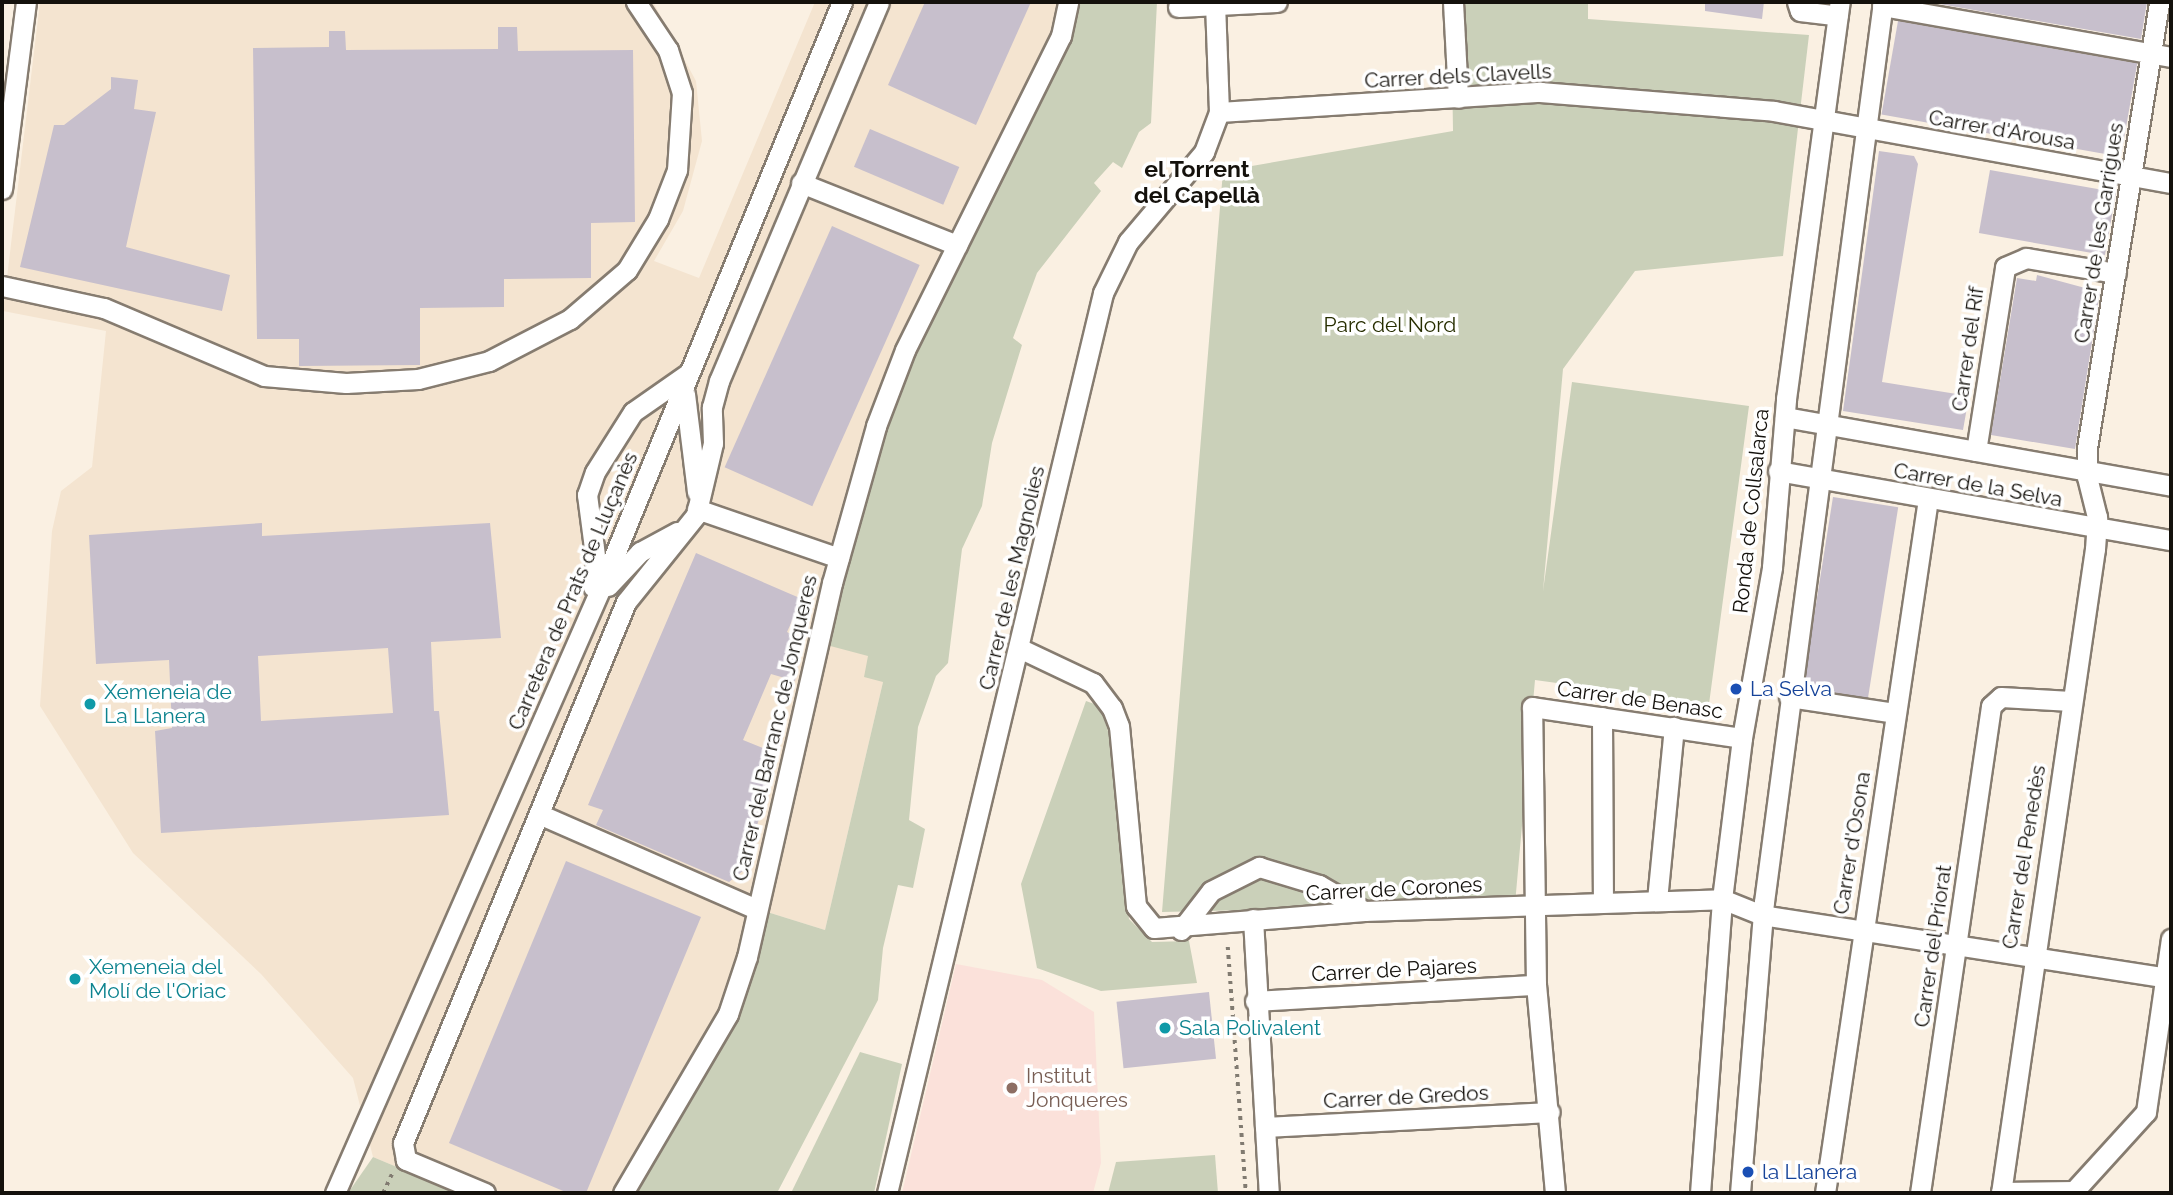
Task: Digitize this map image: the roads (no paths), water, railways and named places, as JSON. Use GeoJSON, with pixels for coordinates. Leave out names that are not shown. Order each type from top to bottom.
{"type":"FeatureCollection","features":[{"type":"Feature","properties":{"kind":"street"},"geometry":{"type":"LineString","coordinates":[[2,189],[26,2]]}},
{"type":"Feature","properties":{"kind":"street"},"geometry":{"type":"LineString","coordinates":[[2,286],[104,309],[264,376],[345,383],[418,379],[489,361],[579,310],[627,270],[658,219],[677,170],[682,93],[668,50],[636,2]]}},
{"type":"Feature","properties":{"kind":"street","name":"Carretera de Prats de Lluçanès"},"geometry":{"type":"LineString","coordinates":[[335,1193],[588,616],[842,2]]}},
{"type":"Feature","properties":{"kind":"street"},"geometry":{"type":"LineString","coordinates":[[485,1193],[406,1160],[403,1143],[626,602],[692,524],[713,443],[712,407],[719,381],[879,2]]}},
{"type":"Feature","properties":{"kind":"street","name":"Carrer del Barranc de Jonqueres"},"geometry":{"type":"LineString","coordinates":[[623,1193],[728,1014],[756,909],[839,558],[876,426],[957,245],[1061,36],[1068,2]]}},
{"type":"Feature","properties":{"kind":"street"},"geometry":{"type":"LineString","coordinates":[[1178,7],[1277,2]]}},
{"type":"Feature","properties":{"kind":"street"},"geometry":{"type":"LineString","coordinates":[[1454,2],[1458,98]]}},
{"type":"Feature","properties":{"kind":"street"},"geometry":{"type":"LineString","coordinates":[[1797,2],[1800,11],[1839,9]]}},
{"type":"Feature","properties":{"kind":"street","name":"Carrer de les Garrigues"},"geometry":{"type":"LineString","coordinates":[[2096,529],[2087,471],[2159,2]]}},
{"type":"Feature","properties":{"kind":"street","name":"Carrer de les Magnolies"},"geometry":{"type":"LineString","coordinates":[[887,1193],[1112,266],[1205,152],[1219,113],[1215,4]]}},
{"type":"Feature","properties":{"kind":"street"},"geometry":{"type":"LineString","coordinates":[[1740,1193],[1762,915],[1817,480],[1883,4],[2171,57]]}},
{"type":"Feature","properties":{"kind":"street","name":"Ronda de Collsalarca"},"geometry":{"type":"LineString","coordinates":[[1700,1193],[1722,899],[1742,738],[1772,567],[1778,471],[1839,9]]}},
{"type":"Feature","properties":{"kind":"street","name":"Carrer dels Clavells"},"geometry":{"type":"LineString","coordinates":[[1219,113],[1540,92],[1774,111],[1824,124],[1865,128]]}},
{"type":"Feature","properties":{"kind":"street","name":"Carrer d'Arousa"},"geometry":{"type":"LineString","coordinates":[[1865,128],[2171,183]]}},
{"type":"Feature","properties":{"kind":"street"},"geometry":{"type":"LineString","coordinates":[[802,183],[957,245]]}},
{"type":"Feature","properties":{"kind":"street","name":"Carrer del Rif"},"geometry":{"type":"LineString","coordinates":[[1976,450],[2001,276],[2015,261],[2116,273]]}},
{"type":"Feature","properties":{"kind":"street"},"geometry":{"type":"LineString","coordinates":[[588,616],[596,563],[588,507],[595,472],[619,426],[689,373]]}},
{"type":"Feature","properties":{"kind":"street"},"geometry":{"type":"LineString","coordinates":[[689,373],[685,411],[697,509]]}},
{"type":"Feature","properties":{"kind":"street","name":"Carrer de la Selva"},"geometry":{"type":"LineString","coordinates":[[1785,417],[2171,486]]}},
{"type":"Feature","properties":{"kind":"street","name":"Carrer de la Selva"},"geometry":{"type":"LineString","coordinates":[[1778,471],[2096,529],[2171,540]]}},
{"type":"Feature","properties":{"kind":"street","name":"Carrer d'Osona"},"geometry":{"type":"LineString","coordinates":[[1825,1193],[1928,499]]}},
{"type":"Feature","properties":{"kind":"street"},"geometry":{"type":"LineString","coordinates":[[588,507],[605,538],[617,547],[671,536]]}},
{"type":"Feature","properties":{"kind":"street"},"geometry":{"type":"LineString","coordinates":[[588,616],[621,569],[671,536],[697,509]]}},
{"type":"Feature","properties":{"kind":"street","name":"Carrer del Barranc de Jonqueres"},"geometry":{"type":"LineString","coordinates":[[697,509],[839,558]]}},
{"type":"Feature","properties":{"kind":"street","name":"Carrer del Penedès"},"geometry":{"type":"LineString","coordinates":[[2001,1192],[2032,956],[2096,529]]}},
{"type":"Feature","properties":{"kind":"street"},"geometry":{"type":"LineString","coordinates":[[1019,648],[1072,671],[1107,697],[1119,726],[1136,906],[1154,928],[1181,930],[1211,891],[1259,867],[1319,885],[1364,911]]}},
{"type":"Feature","properties":{"kind":"street","name":"Carrer del Priorat"},"geometry":{"type":"LineString","coordinates":[[1920,1193],[1991,706],[2000,696],[2071,701]]}},
{"type":"Feature","properties":{"kind":"street"},"geometry":{"type":"LineString","coordinates":[[1789,697],[1895,713]]}},
{"type":"Feature","properties":{"kind":"street","name":"Carrer de Benasc"},"geometry":{"type":"LineString","coordinates":[[1538,905],[1532,707],[1742,738]]}},
{"type":"Feature","properties":{"kind":"street"},"geometry":{"type":"LineString","coordinates":[[1602,717],[1603,902]]}},
{"type":"Feature","properties":{"kind":"street"},"geometry":{"type":"LineString","coordinates":[[1657,900],[1674,727]]}},
{"type":"Feature","properties":{"kind":"street","name":"Carrer del Barranc de Jonqueres"},"geometry":{"type":"LineString","coordinates":[[539,814],[756,909]]}},
{"type":"Feature","properties":{"kind":"street"},"geometry":{"type":"LineString","coordinates":[[1722,899],[1762,915],[2168,977]]}},
{"type":"Feature","properties":{"kind":"street","name":"Carrer de Corones"},"geometry":{"type":"LineString","coordinates":[[1181,930],[1253,919],[1364,911],[1722,899]]}},
{"type":"Feature","properties":{"kind":"street"},"geometry":{"type":"LineString","coordinates":[[1538,905],[1536,985],[1550,1112],[1555,1193]]}},
{"type":"Feature","properties":{"kind":"street"},"geometry":{"type":"LineString","coordinates":[[1253,919],[1255,1002],[1269,1193]]}},
{"type":"Feature","properties":{"kind":"street"},"geometry":{"type":"LineString","coordinates":[[2001,1192],[2075,1192],[2146,1112],[2168,977],[2171,939]]}},
{"type":"Feature","properties":{"kind":"street","name":"Carrer de Pajares"},"geometry":{"type":"LineString","coordinates":[[1255,1002],[1536,985]]}},
{"type":"Feature","properties":{"kind":"street","name":"Carrer de Gredos"},"geometry":{"type":"LineString","coordinates":[[1265,1127],[1550,1112]]}},
{"type":"Feature","properties":{"kind":"place","name":"La Selva"},"geometry":{"type":"Point","coordinates":[1736,689]}},
{"type":"Feature","properties":{"kind":"place","name":"Xemeneia de La Llanera"},"geometry":{"type":"Point","coordinates":[90,704]}},
{"type":"Feature","properties":{"kind":"place","name":"Xemeneia del Molí de l'Oriac"},"geometry":{"type":"Point","coordinates":[75,979]}},
{"type":"Feature","properties":{"kind":"place","name":"Sala Polivalent"},"geometry":{"type":"Point","coordinates":[1165,1028]}},
{"type":"Feature","properties":{"kind":"place","name":"Institut Jonqueres"},"geometry":{"type":"Point","coordinates":[1012,1088]}},
{"type":"Feature","properties":{"kind":"place","name":"la Llanera"},"geometry":{"type":"Point","coordinates":[1748,1172]}},
{"type":"Feature","properties":{"kind":"district","name":"el Torrent del Capellà"},"geometry":{"type":"Point","coordinates":[1197,182]}},
{"type":"Feature","properties":{"kind":"park label","name":"Parc del Nord"},"geometry":{"type":"Point","coordinates":[1390,325]}}]}
